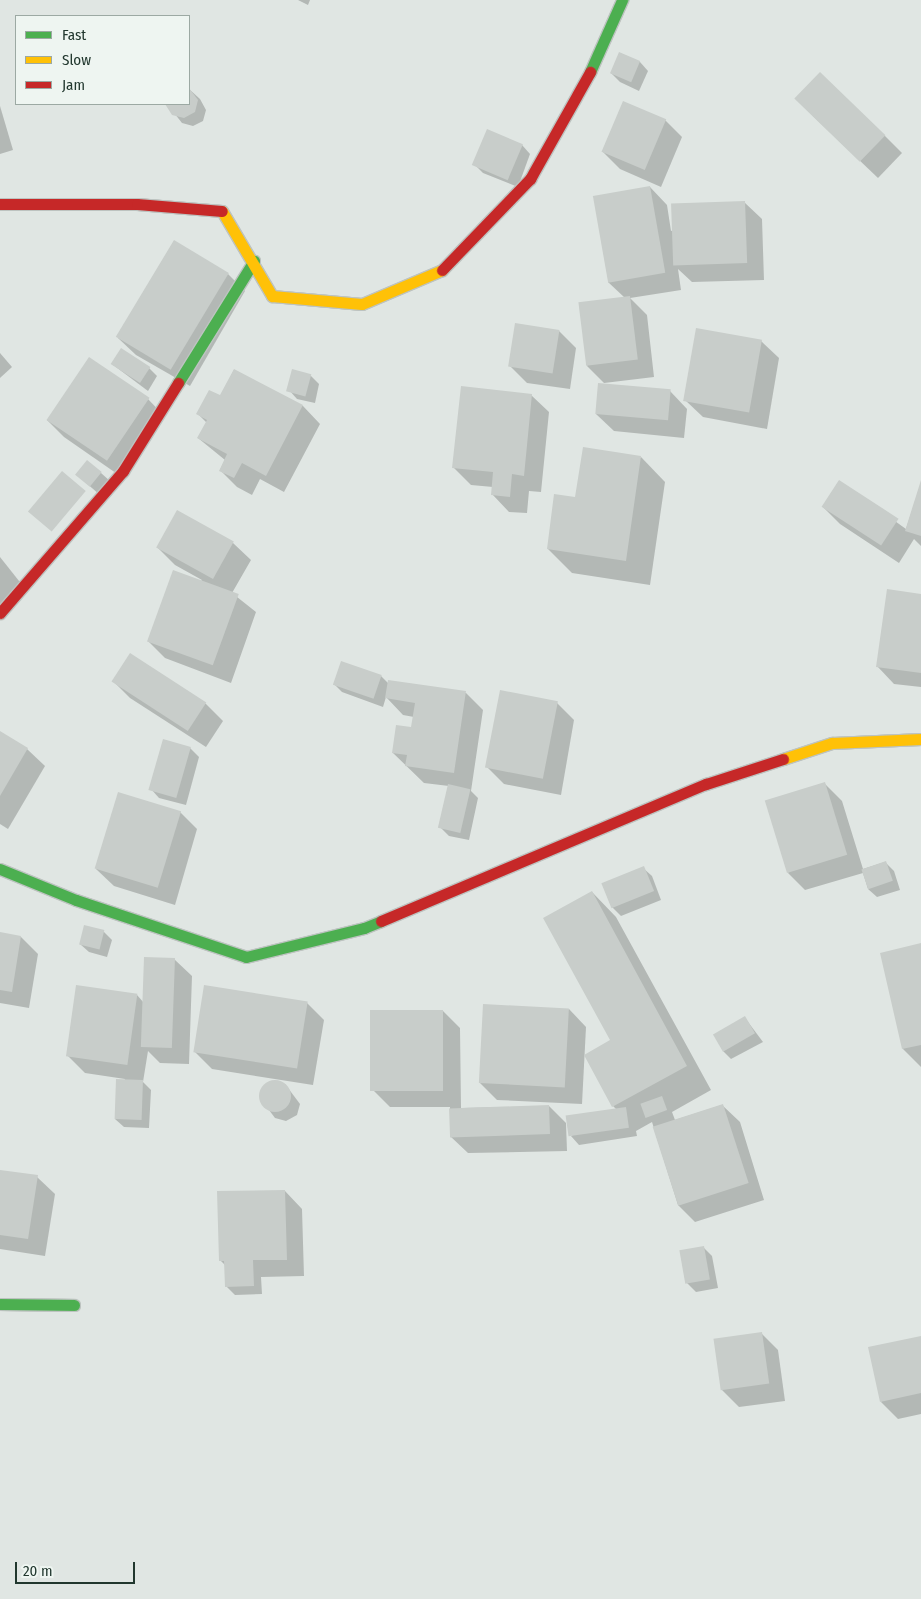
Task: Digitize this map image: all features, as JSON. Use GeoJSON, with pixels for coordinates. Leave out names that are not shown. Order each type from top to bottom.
{"type":"FeatureCollection","features":[{"type":"Feature","properties":{"kind":"street"},"geometry":{"type":"LineString","coordinates":[[0,204],[137,204],[221,209],[254,261],[272,296],[362,304],[439,273],[530,178],[580,95],[622,0]]}},
{"type":"Feature","properties":{"kind":"street"},"geometry":{"type":"LineString","coordinates":[[0,613],[123,471],[254,261]]}},
{"type":"Feature","properties":{"kind":"street"},"geometry":{"type":"LineString","coordinates":[[0,869],[76,900],[246,957],[364,928],[706,784],[832,743],[921,738]]}},
{"type":"Feature","properties":{"kind":"street"},"geometry":{"type":"LineString","coordinates":[[0,1304],[74,1305]]}},
{"type":"Feature","properties":{"kind":"building"},"geometry":{"type":"Polygon","coordinates":[[[619,52],[640,61],[631,82],[610,73],[619,52]]]}},
{"type":"Feature","properties":{"kind":"building"},"geometry":{"type":"Polygon","coordinates":[[[820,72],[885,135],[860,162],[794,99],[820,72]]]}},
{"type":"Feature","properties":{"kind":"building"},"geometry":{"type":"Polygon","coordinates":[[[190,89],[198,100],[195,112],[184,118],[172,115],[166,105],[190,105],[190,89]]]}},
{"type":"Feature","properties":{"kind":"building"},"geometry":{"type":"Polygon","coordinates":[[[623,101],[666,119],[645,170],[602,152],[623,101]]]}},
{"type":"Feature","properties":{"kind":"building"},"geometry":{"type":"Polygon","coordinates":[[[487,129],[523,144],[508,180],[472,165],[487,129]]]}},
{"type":"Feature","properties":{"kind":"building"},"geometry":{"type":"Polygon","coordinates":[[[650,186],[665,273],[608,283],[593,196],[650,186]]]}},
{"type":"Feature","properties":{"kind":"building"},"geometry":{"type":"Polygon","coordinates":[[[745,201],[747,263],[673,266],[671,204],[745,201]]]}},
{"type":"Feature","properties":{"kind":"building"},"geometry":{"type":"Polygon","coordinates":[[[174,240],[229,273],[171,370],[116,337],[174,240]]]}},
{"type":"Feature","properties":{"kind":"building"},"geometry":{"type":"Polygon","coordinates":[[[630,296],[638,360],[586,366],[578,302],[630,296]]]}},
{"type":"Feature","properties":{"kind":"building"},"geometry":{"type":"Polygon","coordinates":[[[515,323],[559,330],[553,373],[508,366],[515,323]]]}},
{"type":"Feature","properties":{"kind":"building"},"geometry":{"type":"Polygon","coordinates":[[[696,328],[762,340],[749,413],[683,401],[696,328]]]}},
{"type":"Feature","properties":{"kind":"building"},"geometry":{"type":"Polygon","coordinates":[[[121,348],[150,367],[140,383],[111,364],[121,348]]]}},
{"type":"Feature","properties":{"kind":"building"},"geometry":{"type":"Polygon","coordinates":[[[89,357],[150,398],[107,461],[47,420],[89,357]]]}},
{"type":"Feature","properties":{"kind":"building"},"geometry":{"type":"Polygon","coordinates":[[[234,369],[303,405],[266,476],[242,463],[234,478],[219,471],[227,454],[197,438],[207,420],[196,414],[209,390],[220,395],[234,369]]]}},
{"type":"Feature","properties":{"kind":"building"},"geometry":{"type":"Polygon","coordinates":[[[292,369],[311,374],[305,396],[286,391],[292,369]]]}},
{"type":"Feature","properties":{"kind":"building"},"geometry":{"type":"Polygon","coordinates":[[[598,383],[671,389],[668,420],[595,414],[598,383]]]}},
{"type":"Feature","properties":{"kind":"building"},"geometry":{"type":"Polygon","coordinates":[[[461,386],[532,394],[524,476],[512,474],[510,497],[491,495],[493,472],[452,468],[461,386]]]}},
{"type":"Feature","properties":{"kind":"building"},"geometry":{"type":"Polygon","coordinates":[[[583,447],[641,456],[626,561],[547,549],[554,494],[575,497],[583,447]]]}},
{"type":"Feature","properties":{"kind":"building"},"geometry":{"type":"Polygon","coordinates":[[[87,460],[102,472],[90,487],[75,475],[87,460]]]}},
{"type":"Feature","properties":{"kind":"building"},"geometry":{"type":"Polygon","coordinates":[[[62,471],[86,491],[52,532],[28,512],[62,471]]]}},
{"type":"Feature","properties":{"kind":"building"},"geometry":{"type":"Polygon","coordinates":[[[839,480],[899,519],[881,546],[822,507],[839,480]]]}},
{"type":"Feature","properties":{"kind":"building"},"geometry":{"type":"Polygon","coordinates":[[[921,480],[921,536],[905,531],[921,480]]]}},
{"type":"Feature","properties":{"kind":"building"},"geometry":{"type":"Polygon","coordinates":[[[177,510],[234,542],[213,579],[156,548],[177,510]]]}},
{"type":"Feature","properties":{"kind":"building"},"geometry":{"type":"Polygon","coordinates":[[[173,570],[239,594],[213,665],[147,641],[173,570]]]}},
{"type":"Feature","properties":{"kind":"building"},"geometry":{"type":"Polygon","coordinates":[[[887,589],[921,594],[921,673],[876,667],[887,589]]]}},
{"type":"Feature","properties":{"kind":"building"},"geometry":{"type":"Polygon","coordinates":[[[130,653],[206,703],[188,731],[111,682],[130,653]]]}},
{"type":"Feature","properties":{"kind":"building"},"geometry":{"type":"Polygon","coordinates":[[[341,661],[382,675],[374,699],[333,685],[341,661]]]}},
{"type":"Feature","properties":{"kind":"building"},"geometry":{"type":"Polygon","coordinates":[[[388,680],[466,691],[454,773],[405,766],[407,755],[392,753],[396,725],[411,727],[415,703],[385,698],[388,680]]]}},
{"type":"Feature","properties":{"kind":"building"},"geometry":{"type":"Polygon","coordinates":[[[500,690],[558,701],[543,779],[485,768],[500,690]]]}},
{"type":"Feature","properties":{"kind":"building"},"geometry":{"type":"Polygon","coordinates":[[[0,731],[28,748],[0,796],[0,731]]]}},
{"type":"Feature","properties":{"kind":"building"},"geometry":{"type":"Polygon","coordinates":[[[163,739],[191,747],[176,798],[148,790],[163,739]]]}},
{"type":"Feature","properties":{"kind":"building"},"geometry":{"type":"Polygon","coordinates":[[[825,782],[847,855],[787,873],[765,800],[825,782]]]}},
{"type":"Feature","properties":{"kind":"building"},"geometry":{"type":"Polygon","coordinates":[[[448,784],[470,789],[460,833],[438,828],[448,784]]]}},
{"type":"Feature","properties":{"kind":"building"},"geometry":{"type":"Polygon","coordinates":[[[118,792],[181,811],[158,888],[95,869],[118,792]]]}},
{"type":"Feature","properties":{"kind":"building"},"geometry":{"type":"Polygon","coordinates":[[[886,861],[893,881],[868,889],[861,869],[886,861]]]}},
{"type":"Feature","properties":{"kind":"building"},"geometry":{"type":"Polygon","coordinates":[[[644,866],[654,891],[611,908],[601,883],[644,866]]]}},
{"type":"Feature","properties":{"kind":"building"},"geometry":{"type":"Polygon","coordinates":[[[592,891],[687,1066],[612,1107],[584,1055],[610,1040],[543,918],[592,891]]]}},
{"type":"Feature","properties":{"kind":"building"},"geometry":{"type":"Polygon","coordinates":[[[84,925],[104,930],[100,949],[79,944],[84,925]]]}},
{"type":"Feature","properties":{"kind":"building"},"geometry":{"type":"Polygon","coordinates":[[[0,932],[21,936],[12,992],[0,990],[0,932]]]}},
{"type":"Feature","properties":{"kind":"building"},"geometry":{"type":"Polygon","coordinates":[[[921,943],[921,1045],[902,1049],[880,953],[921,943]]]}},
{"type":"Feature","properties":{"kind":"building"},"geometry":{"type":"Polygon","coordinates":[[[144,957],[175,958],[172,1048],[141,1047],[144,957]]]}},
{"type":"Feature","properties":{"kind":"building"},"geometry":{"type":"Polygon","coordinates":[[[76,985],[137,994],[127,1065],[66,1056],[76,985]]]}},
{"type":"Feature","properties":{"kind":"building"},"geometry":{"type":"Polygon","coordinates":[[[204,985],[308,1001],[297,1069],[193,1052],[204,985]]]}},
{"type":"Feature","properties":{"kind":"building"},"geometry":{"type":"Polygon","coordinates":[[[483,1004],[569,1009],[565,1087],[479,1083],[483,1004]]]}},
{"type":"Feature","properties":{"kind":"building"},"geometry":{"type":"Polygon","coordinates":[[[370,1010],[443,1010],[443,1091],[370,1091],[370,1010]]]}},
{"type":"Feature","properties":{"kind":"building"},"geometry":{"type":"Polygon","coordinates":[[[745,1016],[755,1033],[723,1052],[713,1034],[745,1016]]]}},
{"type":"Feature","properties":{"kind":"building"},"geometry":{"type":"Polygon","coordinates":[[[116,1079],[143,1080],[142,1120],[115,1119],[116,1079]]]}},
{"type":"Feature","properties":{"kind":"building"},"geometry":{"type":"Polygon","coordinates":[[[275,1080],[281,1081],[286,1085],[290,1090],[290,1102],[286,1107],[281,1111],[275,1112],[269,1111],[264,1107],[260,1102],[259,1096],[260,1090],[264,1085],[269,1081],[275,1080]]]}},
{"type":"Feature","properties":{"kind":"building"},"geometry":{"type":"Polygon","coordinates":[[[662,1096],[667,1110],[646,1118],[640,1104],[662,1096]]]}},
{"type":"Feature","properties":{"kind":"building"},"geometry":{"type":"Polygon","coordinates":[[[723,1104],[749,1183],[678,1206],[653,1127],[723,1104]]]}},
{"type":"Feature","properties":{"kind":"building"},"geometry":{"type":"Polygon","coordinates":[[[549,1105],[550,1134],[450,1137],[449,1108],[549,1105]]]}},
{"type":"Feature","properties":{"kind":"building"},"geometry":{"type":"Polygon","coordinates":[[[626,1107],[629,1128],[569,1136],[566,1115],[626,1107]]]}},
{"type":"Feature","properties":{"kind":"building"},"geometry":{"type":"Polygon","coordinates":[[[0,1170],[38,1175],[28,1239],[0,1235],[0,1170]]]}},
{"type":"Feature","properties":{"kind":"building"},"geometry":{"type":"Polygon","coordinates":[[[285,1190],[287,1260],[253,1260],[254,1286],[225,1287],[224,1261],[219,1261],[217,1191],[285,1190]]]}},
{"type":"Feature","properties":{"kind":"building"},"geometry":{"type":"Polygon","coordinates":[[[704,1246],[710,1279],[685,1284],[679,1250],[704,1246]]]}},
{"type":"Feature","properties":{"kind":"building"},"geometry":{"type":"Polygon","coordinates":[[[762,1332],[769,1383],[721,1390],[713,1339],[762,1332]]]}},
{"type":"Feature","properties":{"kind":"building"},"geometry":{"type":"Polygon","coordinates":[[[921,1336],[921,1393],[880,1402],[868,1347],[921,1336]]]}},
{"type":"Feature","properties":{"kind":"traffic: fast"},"geometry":{"type":"LineString","coordinates":[[590,72],[622,0]]}},
{"type":"Feature","properties":{"kind":"traffic: fast"},"geometry":{"type":"LineString","coordinates":[[178,383],[254,261]]}},
{"type":"Feature","properties":{"kind":"traffic: fast"},"geometry":{"type":"LineString","coordinates":[[0,869],[76,900],[246,957],[364,928],[381,921]]}},
{"type":"Feature","properties":{"kind":"traffic: fast"},"geometry":{"type":"LineString","coordinates":[[0,1304],[74,1305]]}},
{"type":"Feature","properties":{"kind":"traffic: slow"},"geometry":{"type":"LineString","coordinates":[[222,211],[272,296],[362,304],[442,270]]}},
{"type":"Feature","properties":{"kind":"traffic: slow"},"geometry":{"type":"LineString","coordinates":[[783,759],[832,743],[921,739]]}},
{"type":"Feature","properties":{"kind":"traffic: jam"},"geometry":{"type":"LineString","coordinates":[[442,270],[530,179],[590,72]]}},
{"type":"Feature","properties":{"kind":"traffic: jam"},"geometry":{"type":"LineString","coordinates":[[0,204],[137,204],[222,211]]}},
{"type":"Feature","properties":{"kind":"traffic: jam"},"geometry":{"type":"LineString","coordinates":[[0,613],[123,471],[178,383]]}},
{"type":"Feature","properties":{"kind":"traffic: jam"},"geometry":{"type":"LineString","coordinates":[[381,921],[706,784],[783,759]]}}]}
